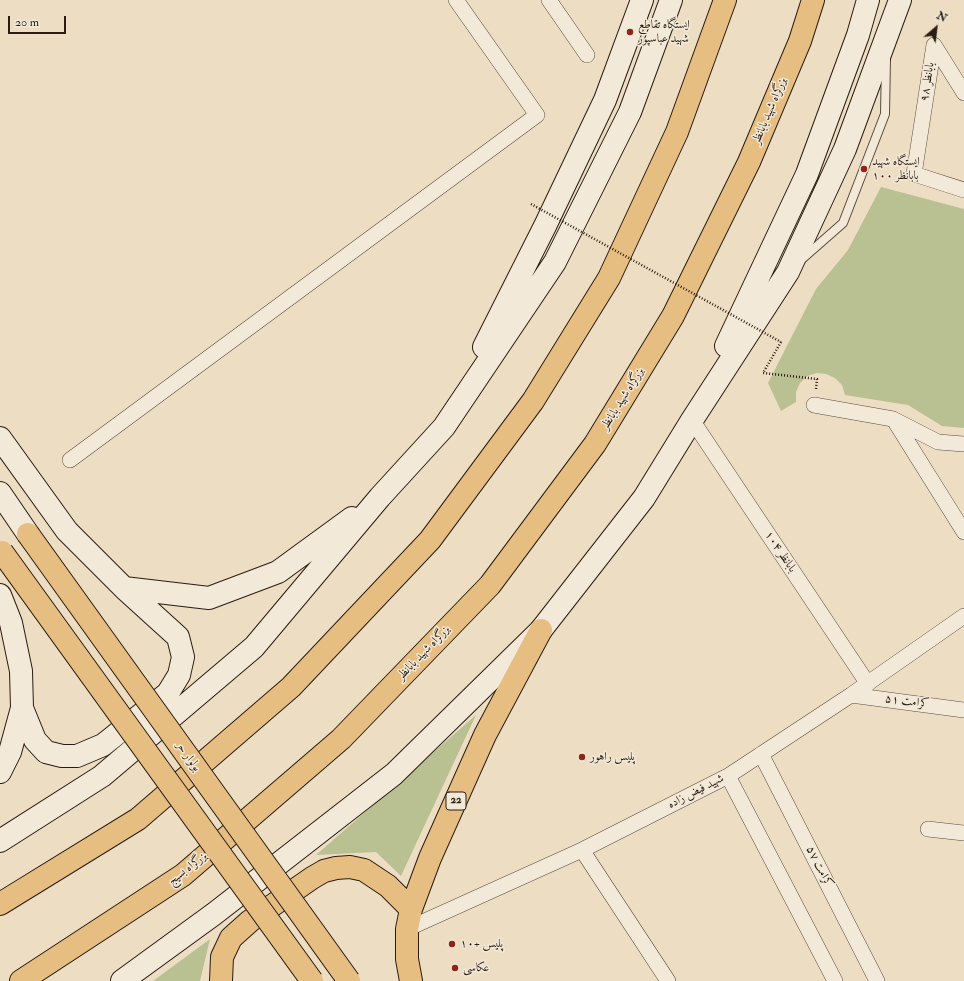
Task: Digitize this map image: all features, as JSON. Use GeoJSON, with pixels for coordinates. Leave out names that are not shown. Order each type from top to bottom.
{"type":"FeatureCollection","features":[{"type":"Feature","properties":{"kind":"main road"},"geometry":{"type":"LineString","coordinates":[[444,427],[545,226],[606,100],[642,0]]}},
{"type":"Feature","properties":{"kind":"main road"},"geometry":{"type":"LineString","coordinates":[[0,841],[102,776],[254,647],[380,497],[444,427],[555,262],[630,112],[671,0]]}},
{"type":"Feature","properties":{"kind":"main road"},"geometry":{"type":"LineString","coordinates":[[0,904],[138,819],[291,687],[430,540],[533,401],[608,278],[676,132],[725,0]]}},
{"type":"Feature","properties":{"kind":"main road","name":"بزرگراه شهید بابانظر"},"geometry":{"type":"LineString","coordinates":[[341,739],[490,585],[595,444],[674,316],[749,162],[800,41],[812,0]]}},
{"type":"Feature","properties":{"kind":"main road"},"geometry":{"type":"LineString","coordinates":[[692,420],[807,174],[858,36],[868,0]]}},
{"type":"Feature","properties":{"kind":"main road"},"geometry":{"type":"LineString","coordinates":[[122,981],[214,914],[394,774],[540,630],[644,498],[692,420],[788,272],[845,150],[900,0]]}},
{"type":"Feature","properties":{"kind":"main road"},"geometry":{"type":"LineString","coordinates":[[0,438],[67,531],[124,588],[178,637],[183,657],[178,675],[168,693],[103,745],[77,756],[62,756],[46,752],[35,740],[22,708]]}},
{"type":"Feature","properties":{"kind":"main road","name":"بولوار حر"},"geometry":{"type":"LineString","coordinates":[[0,493],[349,981]]}},
{"type":"Feature","properties":{"kind":"main road"},"geometry":{"type":"LineString","coordinates":[[124,588],[209,598],[278,572],[380,497]]}},
{"type":"Feature","properties":{"kind":"main road"},"geometry":{"type":"LineString","coordinates":[[1,551],[312,981]]}},
{"type":"Feature","properties":{"kind":"main road"},"geometry":{"type":"LineString","coordinates":[[0,595],[13,630],[20,671],[22,708],[10,752],[0,772]]}},
{"type":"Feature","properties":{"kind":"main road","name":"22"},"geometry":{"type":"LineString","coordinates":[[411,981],[407,959],[409,919],[430,858],[485,735],[540,630]]}},
{"type":"Feature","properties":{"kind":"main road","name":"بزرگراه بسیج"},"geometry":{"type":"LineString","coordinates":[[21,981],[183,875],[341,739]]}},
{"type":"Feature","properties":{"kind":"main road"},"geometry":{"type":"LineString","coordinates":[[221,981],[222,957],[231,938],[250,921],[324,871],[350,867],[364,870],[388,886],[409,919]]}},
{"type":"Feature","properties":{"kind":"street"},"geometry":{"type":"LineString","coordinates":[[70,460],[537,115],[456,0]]}},
{"type":"Feature","properties":{"kind":"street"},"geometry":{"type":"LineString","coordinates":[[549,0],[587,55]]}},
{"type":"Feature","properties":{"kind":"street","name":"بابانظر ۹۸"},"geometry":{"type":"LineString","coordinates":[[964,93],[934,45],[914,174],[964,190]]}},
{"type":"Feature","properties":{"kind":"street"},"geometry":{"type":"LineString","coordinates":[[814,406],[893,419],[938,442],[964,444]]}},
{"type":"Feature","properties":{"kind":"street"},"geometry":{"type":"LineString","coordinates":[[893,419],[964,532]]}},
{"type":"Feature","properties":{"kind":"street","name":"بابانظر ۱۰۴"},"geometry":{"type":"LineString","coordinates":[[692,420],[868,684]]}},
{"type":"Feature","properties":{"kind":"street","name":"شهید فیض زاده"},"geometry":{"type":"LineString","coordinates":[[409,919],[582,850],[728,776],[868,684],[964,616]]}},
{"type":"Feature","properties":{"kind":"street","name":"کرامت ۵۱"},"geometry":{"type":"LineString","coordinates":[[851,695],[964,710]]}},
{"type":"Feature","properties":{"kind":"street","name":"کرامت ۵۷"},"geometry":{"type":"LineString","coordinates":[[761,754],[877,981]]}},
{"type":"Feature","properties":{"kind":"street"},"geometry":{"type":"LineString","coordinates":[[728,776],[835,981]]}},
{"type":"Feature","properties":{"kind":"street"},"geometry":{"type":"LineString","coordinates":[[928,829],[964,833]]}},
{"type":"Feature","properties":{"kind":"street"},"geometry":{"type":"LineString","coordinates":[[582,850],[668,981]]}},
{"type":"Feature","properties":{"kind":"lane"},"geometry":{"type":"LineString","coordinates":[[788,272],[843,223],[885,114],[887,37]]}},
{"type":"Feature","properties":{"kind":"path"},"geometry":{"type":"LineString","coordinates":[[531,204],[781,342],[764,373],[817,379],[814,406]]}},
{"type":"Feature","properties":{"kind":"green space"},"geometry":{"type":"Polygon","coordinates":[[[881,187],[964,209],[964,428],[942,426],[908,405],[845,395],[842,385],[835,378],[826,374],[817,373],[807,376],[800,383],[796,392],[796,402],[781,411],[768,383],[816,289],[848,250],[881,187]]]}},
{"type":"Feature","properties":{"kind":"green space"},"geometry":{"type":"Polygon","coordinates":[[[476,715],[401,876],[376,852],[316,855],[476,715]]]}},
{"type":"Feature","properties":{"kind":"green space"},"geometry":{"type":"Polygon","coordinates":[[[210,939],[200,981],[153,981],[210,939]]]}},
{"type":"Feature","properties":{"kind":"place","name":"ایستگاه تقاطع شهید عباسپور"},"geometry":{"type":"Point","coordinates":[630,32]}},
{"type":"Feature","properties":{"kind":"place","name":"ایستگاه شهید بابانظر ۱۰۰"},"geometry":{"type":"Point","coordinates":[864,169]}},
{"type":"Feature","properties":{"kind":"place","name":"پلیس راهور"},"geometry":{"type":"Point","coordinates":[582,757]}},
{"type":"Feature","properties":{"kind":"place","name":"پلیس +۱۰"},"geometry":{"type":"Point","coordinates":[452,944]}},
{"type":"Feature","properties":{"kind":"place","name":"عکاسی"},"geometry":{"type":"Point","coordinates":[455,968]}}]}
